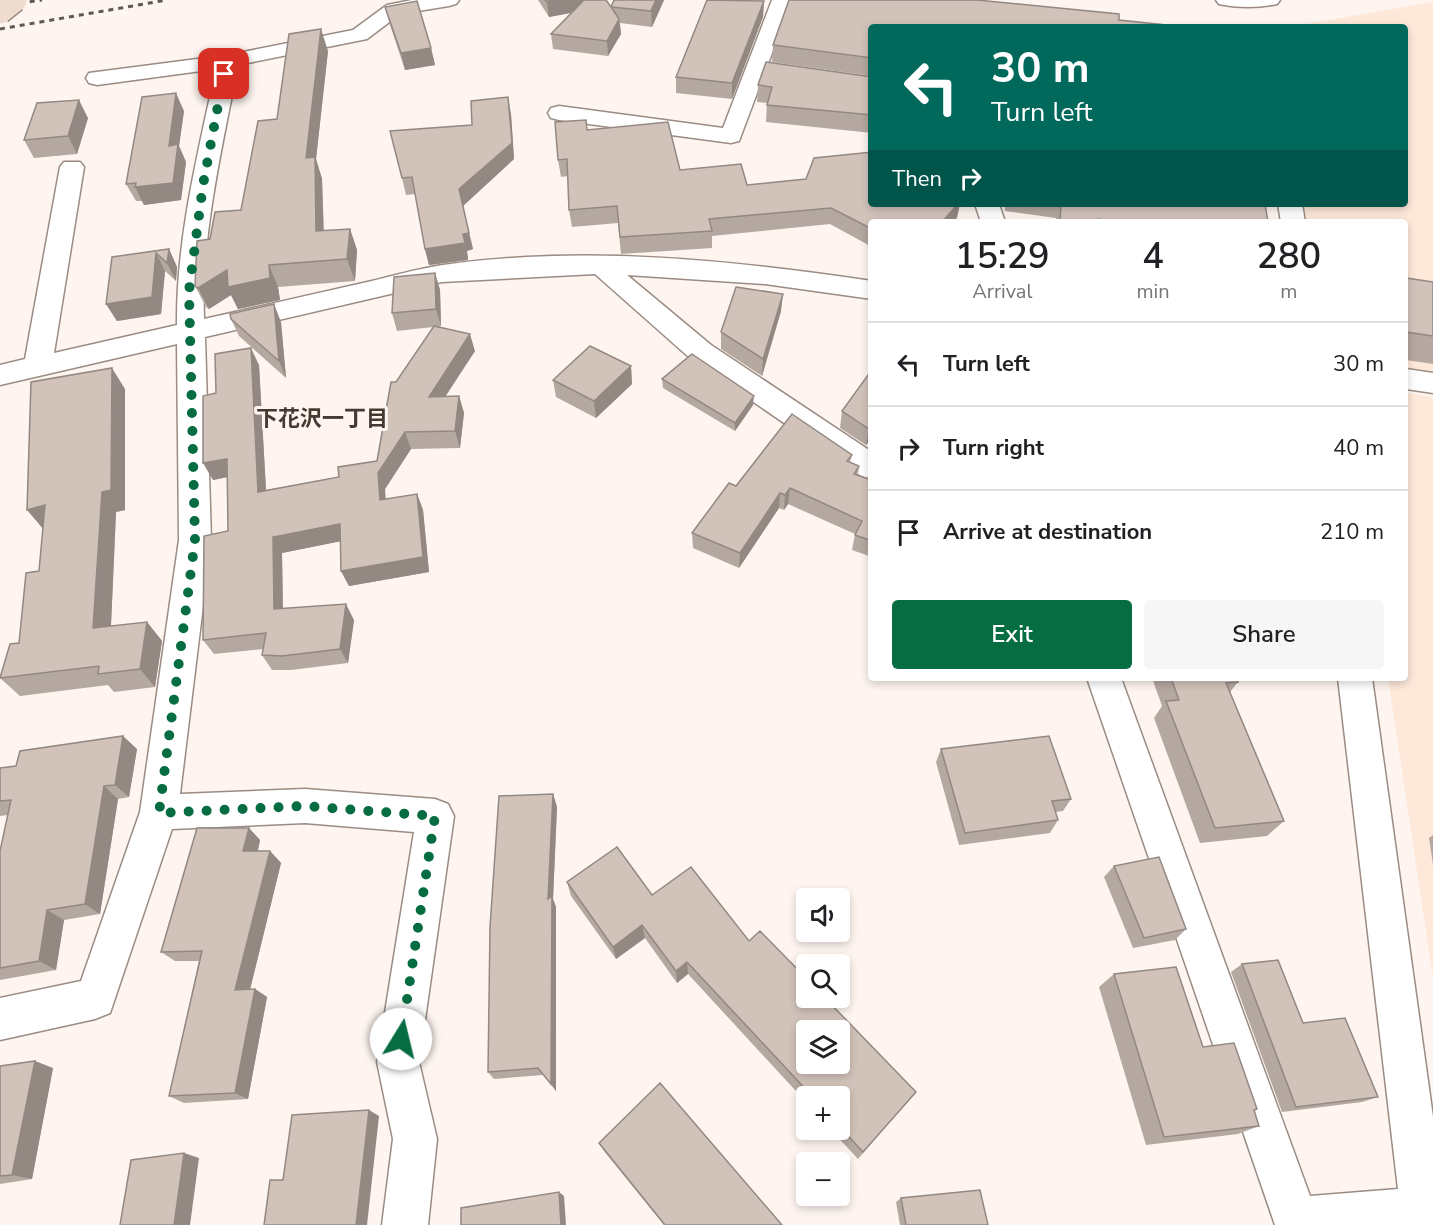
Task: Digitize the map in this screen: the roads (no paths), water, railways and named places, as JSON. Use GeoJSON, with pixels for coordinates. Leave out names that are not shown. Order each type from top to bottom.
{"type":"FeatureCollection","features":[{"type":"Feature","properties":{"kind":"street"},"geometry":{"type":"LineString","coordinates":[[0,12],[15,0]]}},
{"type":"Feature","properties":{"kind":"street"},"geometry":{"type":"LineString","coordinates":[[97,78],[228,61],[360,36],[394,9],[449,0]]}},
{"type":"Feature","properties":{"kind":"street"},"geometry":{"type":"LineString","coordinates":[[560,113],[731,136],[754,69],[782,0]]}},
{"type":"Feature","properties":{"kind":"street"},"geometry":{"type":"LineString","coordinates":[[1226,0],[1264,6]]}},
{"type":"Feature","properties":{"kind":"street"},"geometry":{"type":"LineString","coordinates":[[0,1019],[95,998],[159,813],[195,540],[189,291],[203,185],[228,61]]}},
{"type":"Feature","properties":{"kind":"street"},"geometry":{"type":"LineString","coordinates":[[754,69],[778,73]]}},
{"type":"Feature","properties":{"kind":"street"},"geometry":{"type":"LineString","coordinates":[[38,367],[72,167]]}},
{"type":"Feature","properties":{"kind":"street"},"geometry":{"type":"LineString","coordinates":[[600,265],[700,351],[787,413],[836,442],[868,465]]}},
{"type":"Feature","properties":{"kind":"street"},"geometry":{"type":"LineString","coordinates":[[0,375],[442,274],[510,267],[640,265],[799,278],[868,289]]}},
{"type":"Feature","properties":{"kind":"street"},"geometry":{"type":"LineString","coordinates":[[1408,379],[1433,384]]}},
{"type":"Feature","properties":{"kind":"street"},"geometry":{"type":"LineString","coordinates":[[1105,681],[1296,1220],[1425,1217],[1355,681]]}},
{"type":"Feature","properties":{"kind":"street"},"geometry":{"type":"LineString","coordinates":[[159,813],[304,806],[435,816],[398,1062],[416,1139],[405,1225]]}},
{"type":"Feature","properties":{"kind":"railway"},"geometry":{"type":"LineString","coordinates":[[0,6],[42,0]]}},
{"type":"Feature","properties":{"kind":"railway"},"geometry":{"type":"LineString","coordinates":[[0,29],[167,0]]}},
{"type":"Feature","properties":{"kind":"district","name":"下花沢一丁目"},"geometry":{"type":"Point","coordinates":[322,419]}}]}
